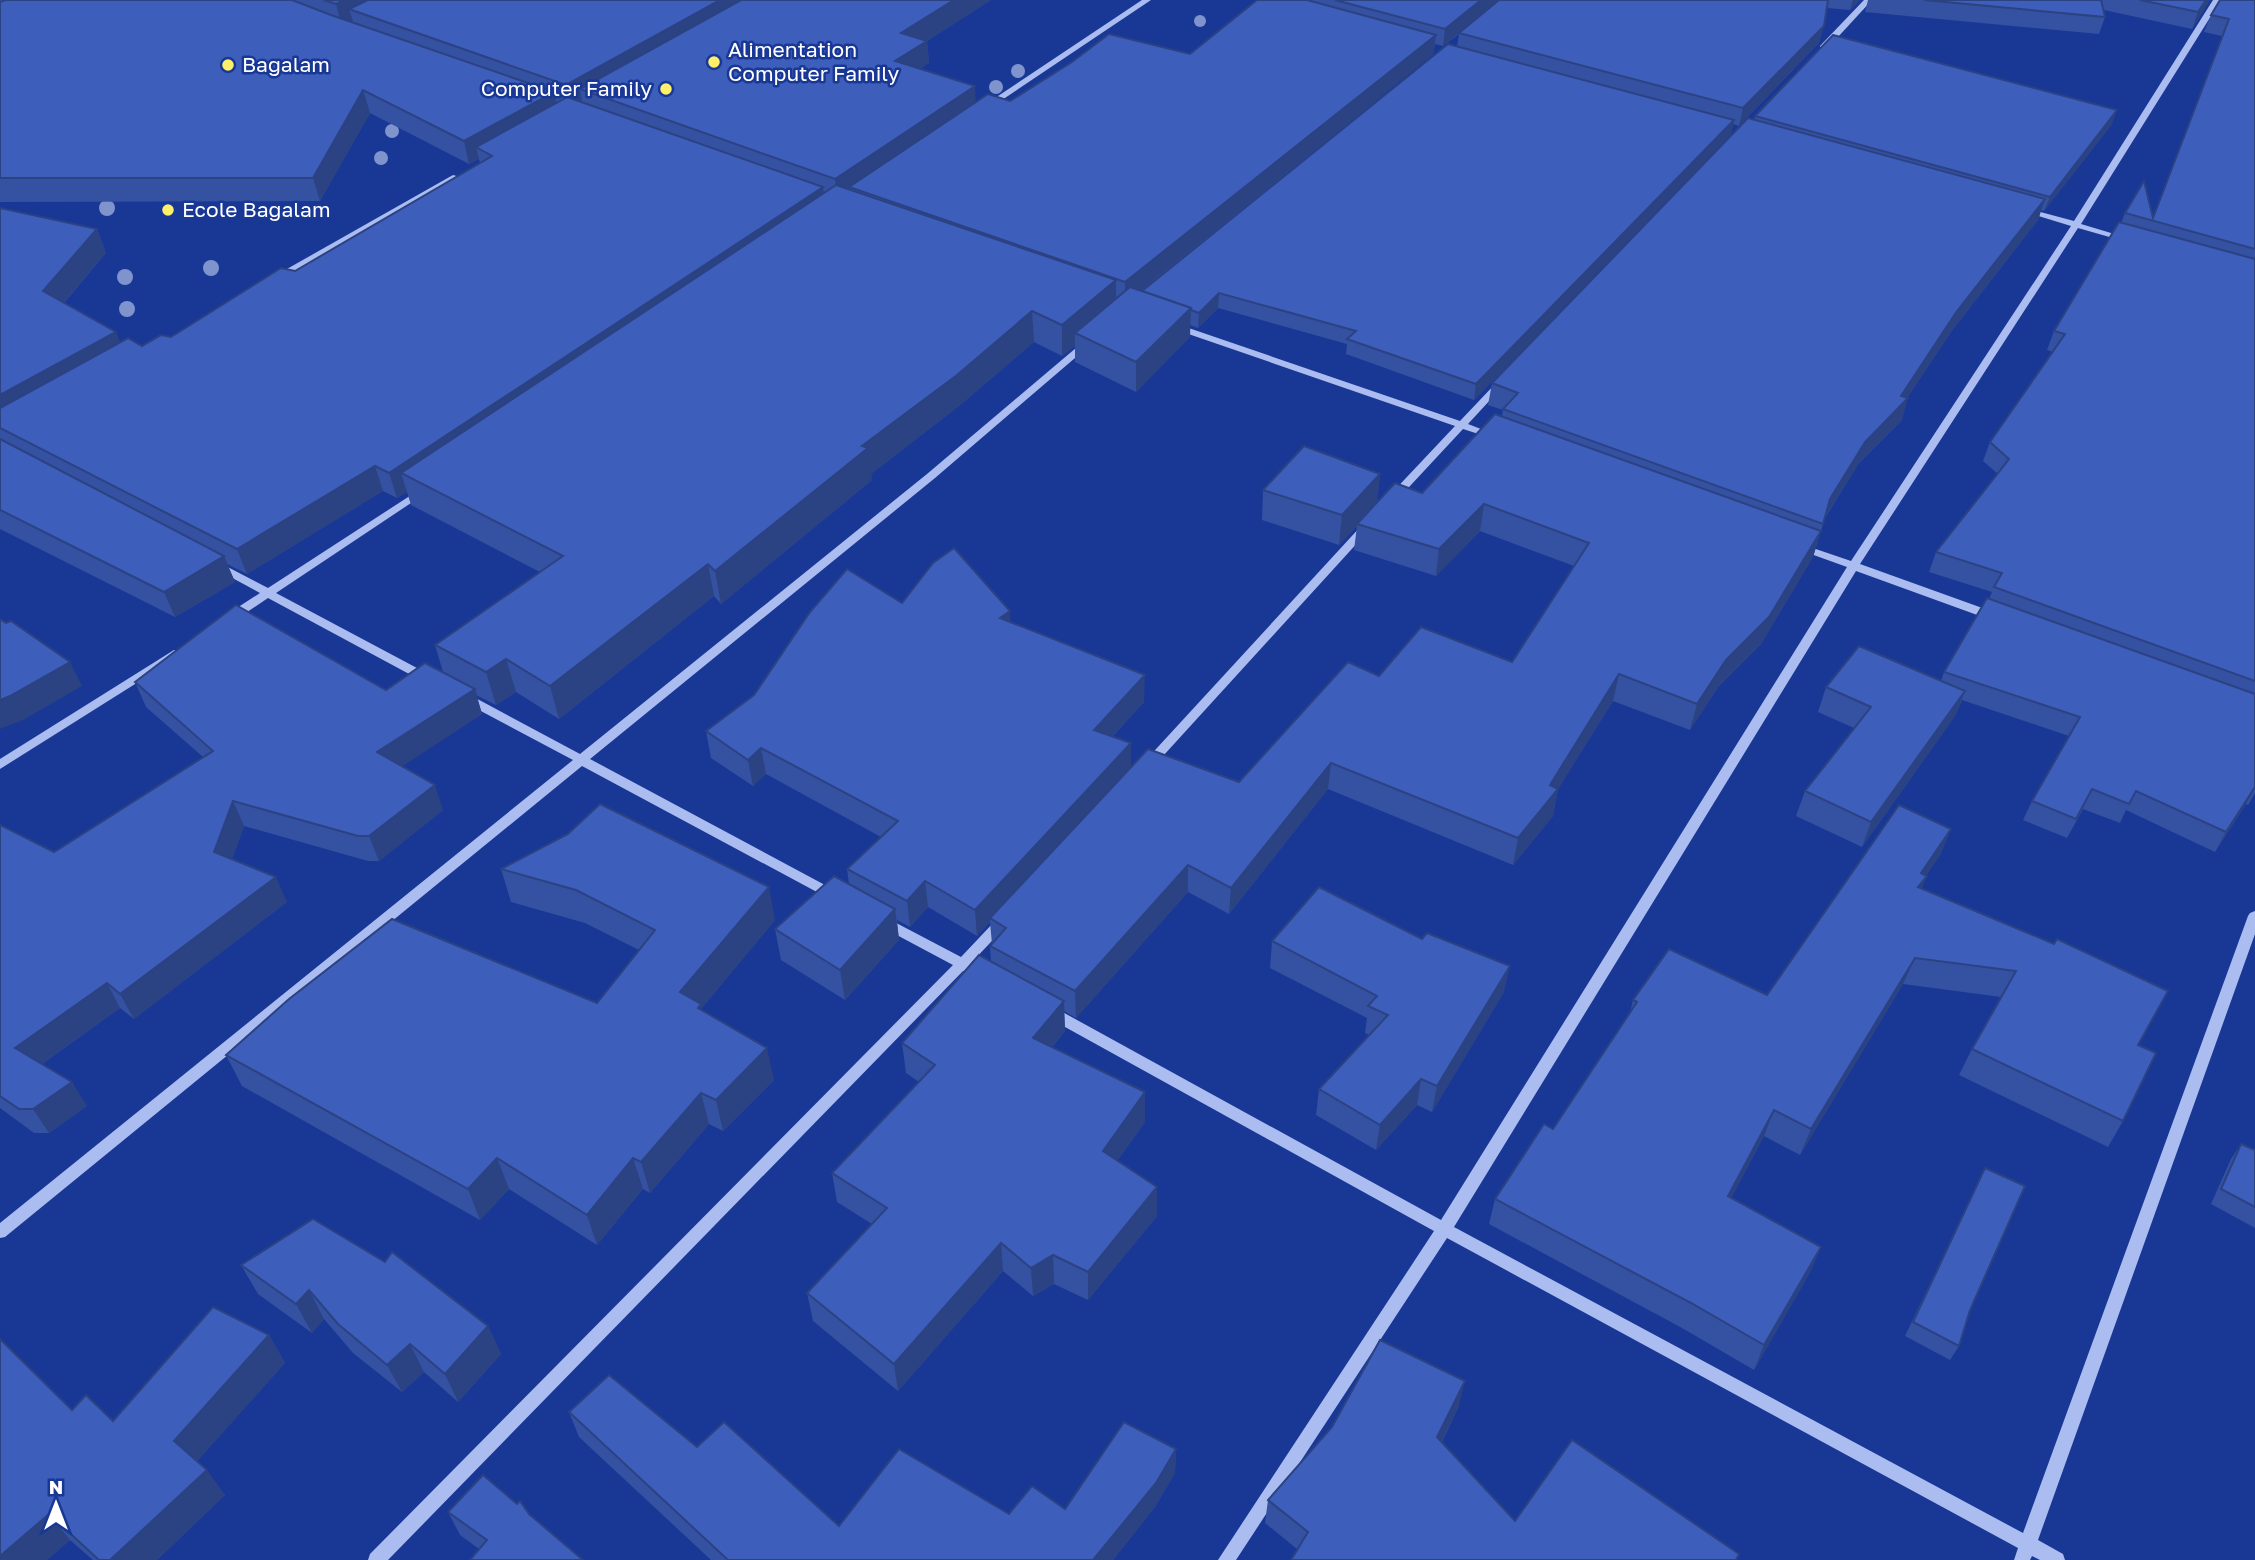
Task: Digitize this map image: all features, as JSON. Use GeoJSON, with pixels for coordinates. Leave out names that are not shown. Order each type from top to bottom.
{"type":"FeatureCollection","features":[{"type":"Feature","properties":{"kind":"street"},"geometry":{"type":"LineString","coordinates":[[975,115],[1147,0]]}},
{"type":"Feature","properties":{"kind":"street"},"geometry":{"type":"LineString","coordinates":[[1811,61],[1868,0]]}},
{"type":"Feature","properties":{"kind":"street"},"geometry":{"type":"LineString","coordinates":[[1226,1560],[1444,1229],[1853,566],[2076,225],[2217,0]]}},
{"type":"Feature","properties":{"kind":"street"},"geometry":{"type":"LineString","coordinates":[[272,281],[462,174]]}},
{"type":"Feature","properties":{"kind":"street"},"geometry":{"type":"LineString","coordinates":[[2022,210],[2140,243]]}},
{"type":"Feature","properties":{"kind":"street"},"geometry":{"type":"LineString","coordinates":[[1166,323],[1500,438]]}},
{"type":"Feature","properties":{"kind":"street"},"geometry":{"type":"LineString","coordinates":[[0,1232],[931,476],[1096,336]]}},
{"type":"Feature","properties":{"kind":"street"},"geometry":{"type":"LineString","coordinates":[[1386,505],[1510,373]]}},
{"type":"Feature","properties":{"kind":"street"},"geometry":{"type":"LineString","coordinates":[[222,623],[432,484]]}},
{"type":"Feature","properties":{"kind":"street"},"geometry":{"type":"LineString","coordinates":[[1143,770],[1377,515]]}},
{"type":"Feature","properties":{"kind":"street"},"geometry":{"type":"LineString","coordinates":[[1788,542],[2009,622]]}},
{"type":"Feature","properties":{"kind":"street"},"geometry":{"type":"LineString","coordinates":[[208,561],[845,901]]}},
{"type":"Feature","properties":{"kind":"street"},"geometry":{"type":"LineString","coordinates":[[0,765],[187,645]]}},
{"type":"Feature","properties":{"kind":"street"},"geometry":{"type":"LineString","coordinates":[[376,1560],[1011,913]]}},
{"type":"Feature","properties":{"kind":"street"},"geometry":{"type":"LineString","coordinates":[[868,914],[1000,985]]}},
{"type":"Feature","properties":{"kind":"street"},"geometry":{"type":"LineString","coordinates":[[2022,1560],[2255,916]]}},
{"type":"Feature","properties":{"kind":"street"},"geometry":{"type":"LineString","coordinates":[[1037,1005],[1444,1229],[2057,1560]]}},
{"type":"Feature","properties":{"kind":"building"},"geometry":{"type":"Polygon","coordinates":[[[292,0],[554,92],[464,141],[363,90],[313,178],[0,178],[0,2],[292,0]]]}},
{"type":"Feature","properties":{"kind":"building"},"geometry":{"type":"Polygon","coordinates":[[[324,0],[344,0],[336,4],[324,0]]]}},
{"type":"Feature","properties":{"kind":"building"},"geometry":{"type":"Polygon","coordinates":[[[368,0],[720,0],[566,85],[349,9],[368,0]]]}},
{"type":"Feature","properties":{"kind":"building"},"geometry":{"type":"Polygon","coordinates":[[[741,0],[954,0],[901,33],[927,41],[895,61],[975,86],[835,179],[580,89],[741,0]]]}},
{"type":"Feature","properties":{"kind":"building"},"geometry":{"type":"Polygon","coordinates":[[[1257,0],[1307,0],[1436,35],[1125,282],[849,187],[988,94],[1010,101],[1072,62],[1109,34],[1190,54],[1257,0]]]}},
{"type":"Feature","properties":{"kind":"building"},"geometry":{"type":"Polygon","coordinates":[[[1335,0],[1481,0],[1445,29],[1335,0]]]}},
{"type":"Feature","properties":{"kind":"building"},"geometry":{"type":"Polygon","coordinates":[[[1499,0],[1828,0],[1824,26],[1743,108],[1459,33],[1499,0]]]}},
{"type":"Feature","properties":{"kind":"building"},"geometry":{"type":"Polygon","coordinates":[[[1924,0],[2101,0],[2105,17],[1924,0]]]}},
{"type":"Feature","properties":{"kind":"building"},"geometry":{"type":"Polygon","coordinates":[[[2140,0],[2206,0],[2198,12],[2140,0]]]}},
{"type":"Feature","properties":{"kind":"building"},"geometry":{"type":"Polygon","coordinates":[[[2220,0],[2255,0],[2255,249],[2125,213],[2144,181],[2153,218],[2229,19],[2211,15],[2220,0]]]}},
{"type":"Feature","properties":{"kind":"building"},"geometry":{"type":"Polygon","coordinates":[[[1833,35],[2117,110],[2050,197],[1755,116],[1833,35]]]}},
{"type":"Feature","properties":{"kind":"building"},"geometry":{"type":"Polygon","coordinates":[[[1448,44],[1734,120],[1476,384],[1347,339],[1356,331],[1219,293],[1199,313],[1142,291],[1448,44]]]}},
{"type":"Feature","properties":{"kind":"building"},"geometry":{"type":"Polygon","coordinates":[[[567,97],[823,187],[389,473],[375,466],[237,549],[0,428],[0,408],[128,338],[142,346],[161,335],[171,337],[281,268],[295,271],[492,156],[476,147],[567,97]]]}},
{"type":"Feature","properties":{"kind":"building"},"geometry":{"type":"Polygon","coordinates":[[[1748,118],[2045,199],[1957,311],[1901,396],[1908,398],[1865,442],[1830,499],[1823,524],[1503,409],[1518,393],[1492,383],[1748,118]]]}},
{"type":"Feature","properties":{"kind":"building"},"geometry":{"type":"Polygon","coordinates":[[[836,185],[1116,280],[1062,325],[1032,311],[957,375],[862,446],[868,448],[715,571],[708,564],[550,686],[506,659],[486,672],[435,645],[563,556],[401,473],[836,185]]]}},
{"type":"Feature","properties":{"kind":"building"},"geometry":{"type":"Polygon","coordinates":[[[0,208],[97,229],[43,291],[116,332],[0,395],[0,208]]]}},
{"type":"Feature","properties":{"kind":"building"},"geometry":{"type":"Polygon","coordinates":[[[2119,222],[2255,259],[2255,681],[1994,587],[2002,573],[1936,552],[2009,459],[1990,442],[2065,334],[2054,331],[2119,222]]]}},
{"type":"Feature","properties":{"kind":"building"},"geometry":{"type":"Polygon","coordinates":[[[1130,287],[1191,308],[1136,362],[1075,333],[1130,287]]]}},
{"type":"Feature","properties":{"kind":"building"},"geometry":{"type":"Polygon","coordinates":[[[1495,414],[1821,531],[1769,617],[1726,660],[1697,704],[1619,674],[1550,785],[1558,789],[1518,838],[1331,763],[1231,888],[1188,865],[1075,991],[990,946],[1006,928],[990,918],[1148,749],[1239,782],[1348,662],[1379,676],[1421,627],[1512,662],[1589,543],[1484,504],[1439,549],[1357,524],[1395,483],[1422,493],[1495,414]]]}},
{"type":"Feature","properties":{"kind":"building"},"geometry":{"type":"Polygon","coordinates":[[[0,439],[224,556],[164,592],[0,510],[0,439]]]}},
{"type":"Feature","properties":{"kind":"building"},"geometry":{"type":"Polygon","coordinates":[[[1304,446],[1380,474],[1342,515],[1263,490],[1304,446]]]}},
{"type":"Feature","properties":{"kind":"building"},"geometry":{"type":"Polygon","coordinates":[[[954,548],[1010,611],[1000,618],[1145,675],[1094,730],[1131,743],[975,910],[925,881],[907,901],[847,869],[898,821],[761,748],[748,760],[706,731],[754,695],[810,612],[847,569],[902,603],[933,563],[954,548]]]}},
{"type":"Feature","properties":{"kind":"building"},"geometry":{"type":"Polygon","coordinates":[[[1987,598],[2255,694],[2255,787],[2226,832],[2136,791],[2129,804],[2092,789],[2076,819],[2032,801],[2080,717],[1944,672],[1987,598]]]}},
{"type":"Feature","properties":{"kind":"building"},"geometry":{"type":"Polygon","coordinates":[[[236,605],[386,690],[425,663],[475,689],[377,752],[435,785],[369,836],[358,836],[233,801],[214,852],[276,877],[120,994],[107,983],[15,1048],[72,1082],[33,1109],[19,1109],[0,1096],[0,825],[54,852],[213,751],[135,682],[236,605]]]}},
{"type":"Feature","properties":{"kind":"building"},"geometry":{"type":"Polygon","coordinates":[[[0,619],[6,623],[11,621],[70,662],[0,700],[0,619]]]}},
{"type":"Feature","properties":{"kind":"building"},"geometry":{"type":"Polygon","coordinates":[[[1859,646],[1965,691],[1871,822],[1805,791],[1871,707],[1826,687],[1859,646]]]}},
{"type":"Feature","properties":{"kind":"building"},"geometry":{"type":"Polygon","coordinates":[[[600,804],[769,887],[680,992],[701,1004],[698,1008],[767,1048],[716,1100],[701,1093],[641,1162],[633,1158],[587,1215],[497,1158],[468,1189],[226,1055],[289,999],[392,919],[597,1003],[655,930],[576,890],[501,869],[568,834],[600,804]]]}},
{"type":"Feature","properties":{"kind":"building"},"geometry":{"type":"Polygon","coordinates":[[[1899,805],[1951,829],[1921,873],[1927,876],[1918,887],[2054,944],[2057,939],[2168,991],[2138,1045],[2156,1053],[2123,1121],[1972,1049],[2016,971],[1915,958],[1811,1129],[1774,1110],[1728,1196],[1821,1247],[1764,1345],[1495,1199],[1544,1124],[1553,1129],[1637,1002],[1633,1000],[1669,949],[1767,995],[1899,805]]]}},
{"type":"Feature","properties":{"kind":"building"},"geometry":{"type":"Polygon","coordinates":[[[834,876],[895,909],[840,970],[775,929],[834,876]]]}},
{"type":"Feature","properties":{"kind":"building"},"geometry":{"type":"Polygon","coordinates":[[[1319,887],[1422,939],[1427,933],[1510,966],[1437,1086],[1421,1079],[1380,1125],[1319,1089],[1388,1015],[1368,1006],[1377,996],[1272,941],[1319,887]]]}},
{"type":"Feature","properties":{"kind":"building"},"geometry":{"type":"Polygon","coordinates":[[[979,955],[1064,1001],[1033,1038],[1145,1092],[1103,1151],[1157,1187],[1088,1272],[1053,1255],[1031,1268],[1001,1243],[894,1364],[807,1293],[887,1208],[832,1173],[935,1065],[902,1043],[979,955]]]}},
{"type":"Feature","properties":{"kind":"building"},"geometry":{"type":"Polygon","coordinates":[[[2241,1144],[2255,1150],[2255,1207],[2221,1189],[2241,1144]]]}},
{"type":"Feature","properties":{"kind":"building"},"geometry":{"type":"Polygon","coordinates":[[[1985,1168],[2025,1186],[1970,1310],[1959,1346],[1913,1322],[1985,1168]]]}},
{"type":"Feature","properties":{"kind":"building"},"geometry":{"type":"Polygon","coordinates":[[[313,1219],[385,1262],[392,1252],[488,1326],[445,1374],[410,1344],[387,1365],[338,1324],[309,1290],[296,1304],[241,1265],[313,1219]]]}},
{"type":"Feature","properties":{"kind":"building"},"geometry":{"type":"Polygon","coordinates":[[[213,1307],[269,1335],[174,1441],[207,1470],[110,1560],[99,1560],[49,1514],[0,1556],[0,1339],[72,1410],[86,1395],[113,1421],[213,1307]]]}},
{"type":"Feature","properties":{"kind":"building"},"geometry":{"type":"Polygon","coordinates":[[[1380,1340],[1465,1381],[1437,1437],[1515,1521],[1572,1440],[1739,1554],[1736,1560],[1291,1560],[1308,1532],[1268,1500],[1332,1427],[1380,1340]]]}},
{"type":"Feature","properties":{"kind":"building"},"geometry":{"type":"Polygon","coordinates":[[[609,1375],[697,1447],[724,1422],[839,1526],[899,1449],[1009,1514],[1032,1486],[1065,1509],[1124,1422],[1176,1449],[1156,1483],[1093,1560],[728,1560],[569,1412],[609,1375]]]}},
{"type":"Feature","properties":{"kind":"building"},"geometry":{"type":"Polygon","coordinates":[[[483,1475],[517,1504],[520,1501],[529,1514],[583,1560],[470,1560],[487,1540],[448,1512],[483,1475]]]}},
{"type":"Feature","properties":{"kind":"place","name":"Alimentation Computer Family"},"geometry":{"type":"Point","coordinates":[714,62]}},
{"type":"Feature","properties":{"kind":"place","name":"Bagalam"},"geometry":{"type":"Point","coordinates":[228,65]}},
{"type":"Feature","properties":{"kind":"place","name":"Computer Family"},"geometry":{"type":"Point","coordinates":[666,89]}},
{"type":"Feature","properties":{"kind":"place","name":"Ecole Bagalam"},"geometry":{"type":"Point","coordinates":[168,210]}}]}
